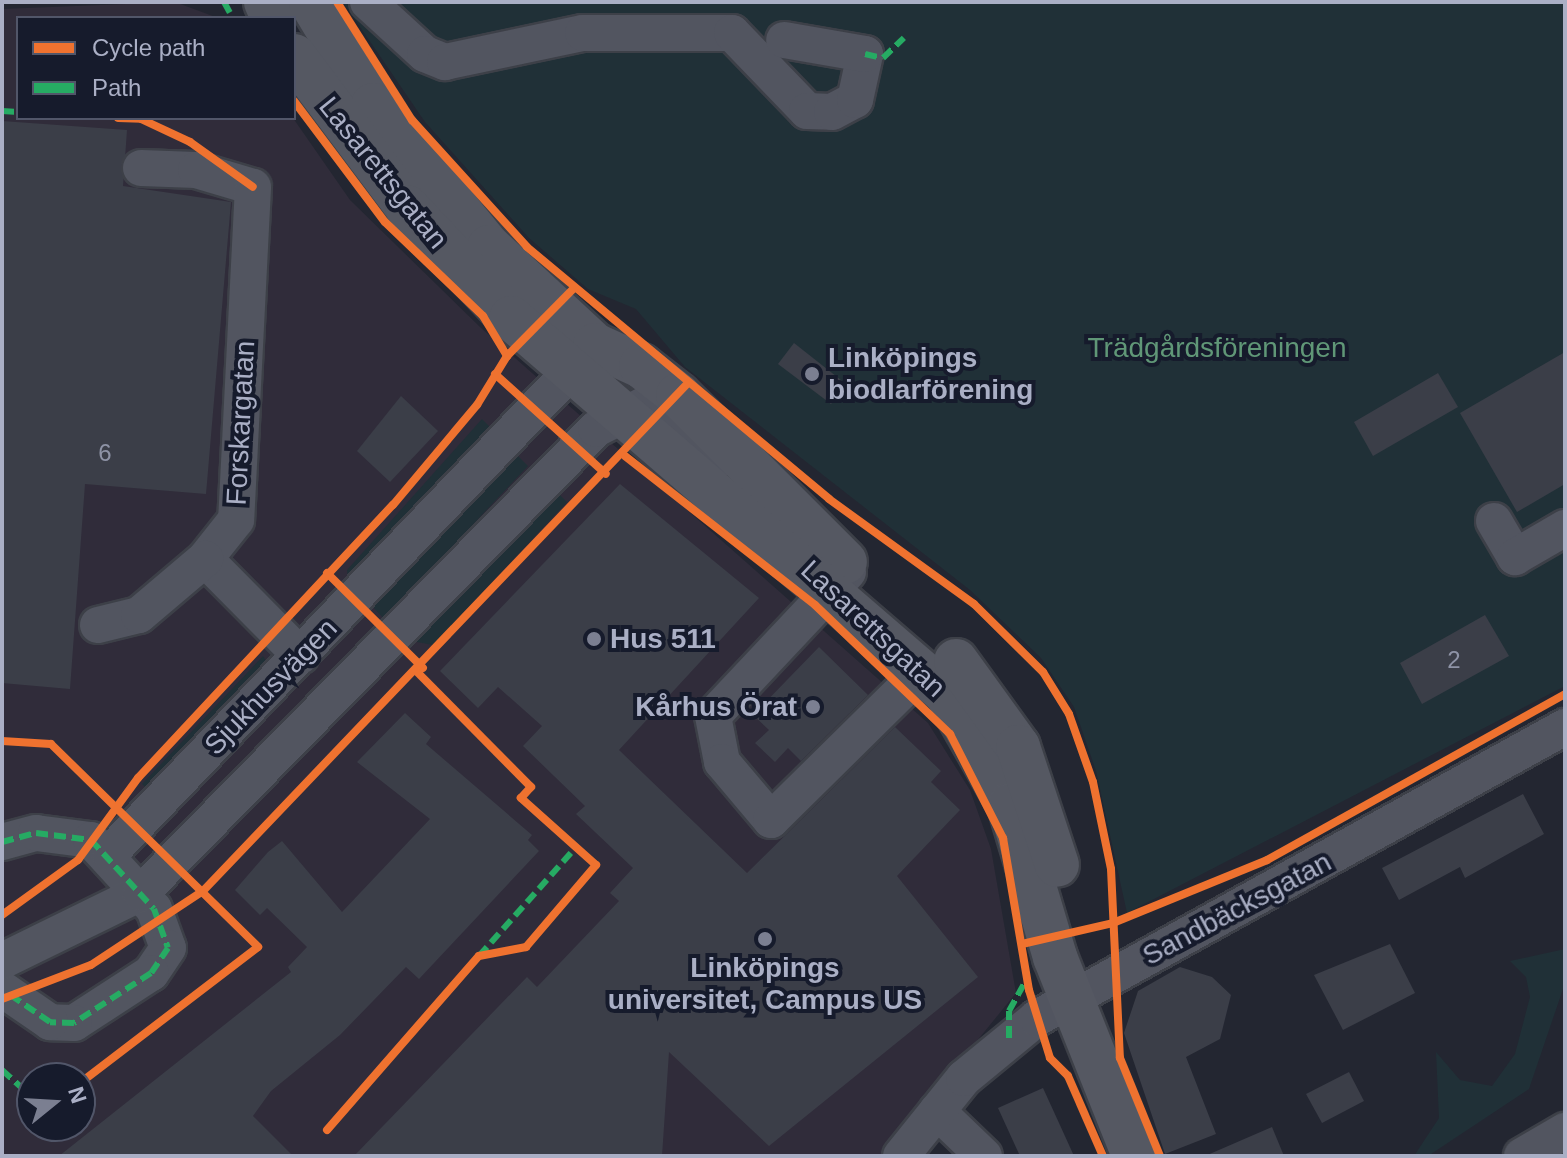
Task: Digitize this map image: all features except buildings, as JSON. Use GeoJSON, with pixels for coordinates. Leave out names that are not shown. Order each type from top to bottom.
{"type":"FeatureCollection","features":[{"type":"Feature","properties":{"kind":"main road","name":"Lasarettsgatan"},"geometry":{"type":"LineString","coordinates":[[266,2],[304,7],[436,189],[583,358],[620,413],[957,662],[1018,747],[1042,803],[1073,932],[1074,997]]}},
{"type":"Feature","properties":{"kind":"main road","name":"Lasarettsgatan"},"geometry":{"type":"LineString","coordinates":[[296,59],[407,207],[583,358],[641,366],[678,395],[788,511],[841,578],[923,670],[994,769],[1134,1156]]}},
{"type":"Feature","properties":{"kind":"street"},"geometry":{"type":"LineString","coordinates":[[368,2],[425,54],[445,62],[535,40],[732,33],[807,111],[832,112],[860,93],[865,54],[784,40]]}},
{"type":"Feature","properties":{"kind":"street","name":"Forskargatan"},"geometry":{"type":"LineString","coordinates":[[98,625],[139,615],[205,559],[236,520],[253,187],[196,170],[141,168]]}},
{"type":"Feature","properties":{"kind":"street","name":"Sjukhusvägen"},"geometry":{"type":"LineString","coordinates":[[110,853],[583,358]]}},
{"type":"Feature","properties":{"kind":"street","name":"Lasarettsgatan"},"geometry":{"type":"LineString","coordinates":[[620,413],[654,408],[788,511]]}},
{"type":"Feature","properties":{"kind":"street","name":"Sjukhusvägen"},"geometry":{"type":"LineString","coordinates":[[2,961],[141,893],[568,456],[620,413]]}},
{"type":"Feature","properties":{"kind":"street"},"geometry":{"type":"LineString","coordinates":[[1494,521],[1515,557],[1565,528]]}},
{"type":"Feature","properties":{"kind":"street"},"geometry":{"type":"LineString","coordinates":[[205,559],[301,656]]}},
{"type":"Feature","properties":{"kind":"street"},"geometry":{"type":"LineString","coordinates":[[841,578],[713,716],[722,762],[746,793],[771,820],[923,670]]}},
{"type":"Feature","properties":{"kind":"street","name":"Sandbäcksgatan"},"geometry":{"type":"LineString","coordinates":[[901,1156],[937,1111],[1018,1030],[1565,727]]}},
{"type":"Feature","properties":{"kind":"street"},"geometry":{"type":"LineString","coordinates":[[2,842],[64,834],[110,853],[141,893],[168,948],[151,973],[114,1001],[64,1023],[35,1014],[2,989]]}},
{"type":"Feature","properties":{"kind":"street"},"geometry":{"type":"LineString","coordinates":[[937,1111],[984,1156]]}},
{"type":"Feature","properties":{"kind":"street"},"geometry":{"type":"LineString","coordinates":[[1522,1156],[1565,1131]]}},
{"type":"Feature","properties":{"kind":"shaded area"},"geometry":{"type":"Polygon","coordinates":[[[175,2],[213,16],[16,16],[16,120],[294,120],[350,200],[480,327],[928,723],[970,790],[991,849],[1016,993],[883,1156],[2,1156],[2,9],[175,2]]]}},
{"type":"Feature","properties":{"kind":"green space","name":"Trädgårdsföreningen"},"geometry":{"type":"Polygon","coordinates":[[[343,2],[1565,2],[1565,686],[1127,913],[1096,771],[1074,707],[1041,658],[970,590],[685,367],[636,309],[588,289],[529,238],[425,122],[343,2]]]}},
{"type":"Feature","properties":{"kind":"green space"},"geometry":{"type":"Polygon","coordinates":[[[482,419],[490,427],[480,442],[348,582],[347,570],[482,419]]]}},
{"type":"Feature","properties":{"kind":"green space"},"geometry":{"type":"Polygon","coordinates":[[[517,455],[528,466],[384,619],[373,607],[517,455]]]}},
{"type":"Feature","properties":{"kind":"green space"},"geometry":{"type":"Polygon","coordinates":[[[554,489],[567,502],[433,645],[412,641],[554,489]]]}},
{"type":"Feature","properties":{"kind":"green space"},"geometry":{"type":"Polygon","coordinates":[[[263,656],[268,664],[150,792],[142,784],[263,656]]]}},
{"type":"Feature","properties":{"kind":"green space"},"geometry":{"type":"Polygon","coordinates":[[[1565,949],[1565,983],[1529,1089],[1428,1156],[1414,1156],[1439,1118],[1436,1052],[1460,1080],[1492,1086],[1515,1054],[1530,997],[1526,977],[1510,961],[1565,949]]]}},
{"type":"Feature","properties":{"kind":"marked path"},"geometry":{"type":"LineString","coordinates":[[224,2],[232,16]]}},
{"type":"Feature","properties":{"kind":"marked path"},"geometry":{"type":"LineString","coordinates":[[865,54],[883,58],[904,38]]}},
{"type":"Feature","properties":{"kind":"marked path"},"geometry":{"type":"LineString","coordinates":[[2,111],[16,112]]}},
{"type":"Feature","properties":{"kind":"marked path"},"geometry":{"type":"LineString","coordinates":[[2,842],[36,833],[91,840],[154,909],[168,948],[151,973],[74,1023],[50,1022],[6,992]]}},
{"type":"Feature","properties":{"kind":"marked path"},"geometry":{"type":"LineString","coordinates":[[479,956],[576,847]]}},
{"type":"Feature","properties":{"kind":"marked path"},"geometry":{"type":"LineString","coordinates":[[1009,1038],[1009,1011],[1027,979]]}},
{"type":"Feature","properties":{"kind":"marked path"},"geometry":{"type":"LineString","coordinates":[[2,1070],[16,1083]]}},
{"type":"Feature","properties":{"kind":"cycle path"},"geometry":{"type":"LineString","coordinates":[[337,2],[412,120],[527,247],[829,499],[974,604],[1043,672],[1069,714],[1093,782],[1111,869],[1120,1058],[1160,1156]]}},
{"type":"Feature","properties":{"kind":"cycle path"},"geometry":{"type":"LineString","coordinates":[[296,104],[385,222],[483,316],[507,356]]}},
{"type":"Feature","properties":{"kind":"cycle path"},"geometry":{"type":"LineString","coordinates":[[143,120],[190,142],[253,187]]}},
{"type":"Feature","properties":{"kind":"cycle path"},"geometry":{"type":"LineString","coordinates":[[2,915],[78,860],[138,778],[393,505],[477,405],[507,356],[574,288]]}},
{"type":"Feature","properties":{"kind":"cycle path"},"geometry":{"type":"LineString","coordinates":[[495,374],[606,474]]}},
{"type":"Feature","properties":{"kind":"cycle path"},"geometry":{"type":"LineString","coordinates":[[2,999],[91,965],[203,891],[688,383]]}},
{"type":"Feature","properties":{"kind":"cycle path"},"geometry":{"type":"LineString","coordinates":[[625,456],[815,605],[950,734],[1003,838],[1029,990],[1050,1058],[1068,1076],[1103,1156]]}},
{"type":"Feature","properties":{"kind":"cycle path"},"geometry":{"type":"LineString","coordinates":[[327,573],[423,668]]}},
{"type":"Feature","properties":{"kind":"cycle path"},"geometry":{"type":"LineString","coordinates":[[327,1130],[479,956],[526,947],[596,865],[521,798],[531,787],[418,673]]}},
{"type":"Feature","properties":{"kind":"cycle path"},"geometry":{"type":"LineString","coordinates":[[1022,944],[1113,923],[1267,860],[1565,694]]}},
{"type":"Feature","properties":{"kind":"cycle path"},"geometry":{"type":"LineString","coordinates":[[2,741],[51,744],[258,947],[96,1071]]}},
{"type":"Feature","properties":{"kind":"place","name":"Linköpings biodlarförening"},"geometry":{"type":"Point","coordinates":[812,374]}},
{"type":"Feature","properties":{"kind":"place","name":"Hus 511"},"geometry":{"type":"Point","coordinates":[594,639]}},
{"type":"Feature","properties":{"kind":"place","name":"Kårhus Örat"},"geometry":{"type":"Point","coordinates":[813,707]}},
{"type":"Feature","properties":{"kind":"place","name":"Linköpings universitet, Campus US"},"geometry":{"type":"Point","coordinates":[765,939]}}]}
